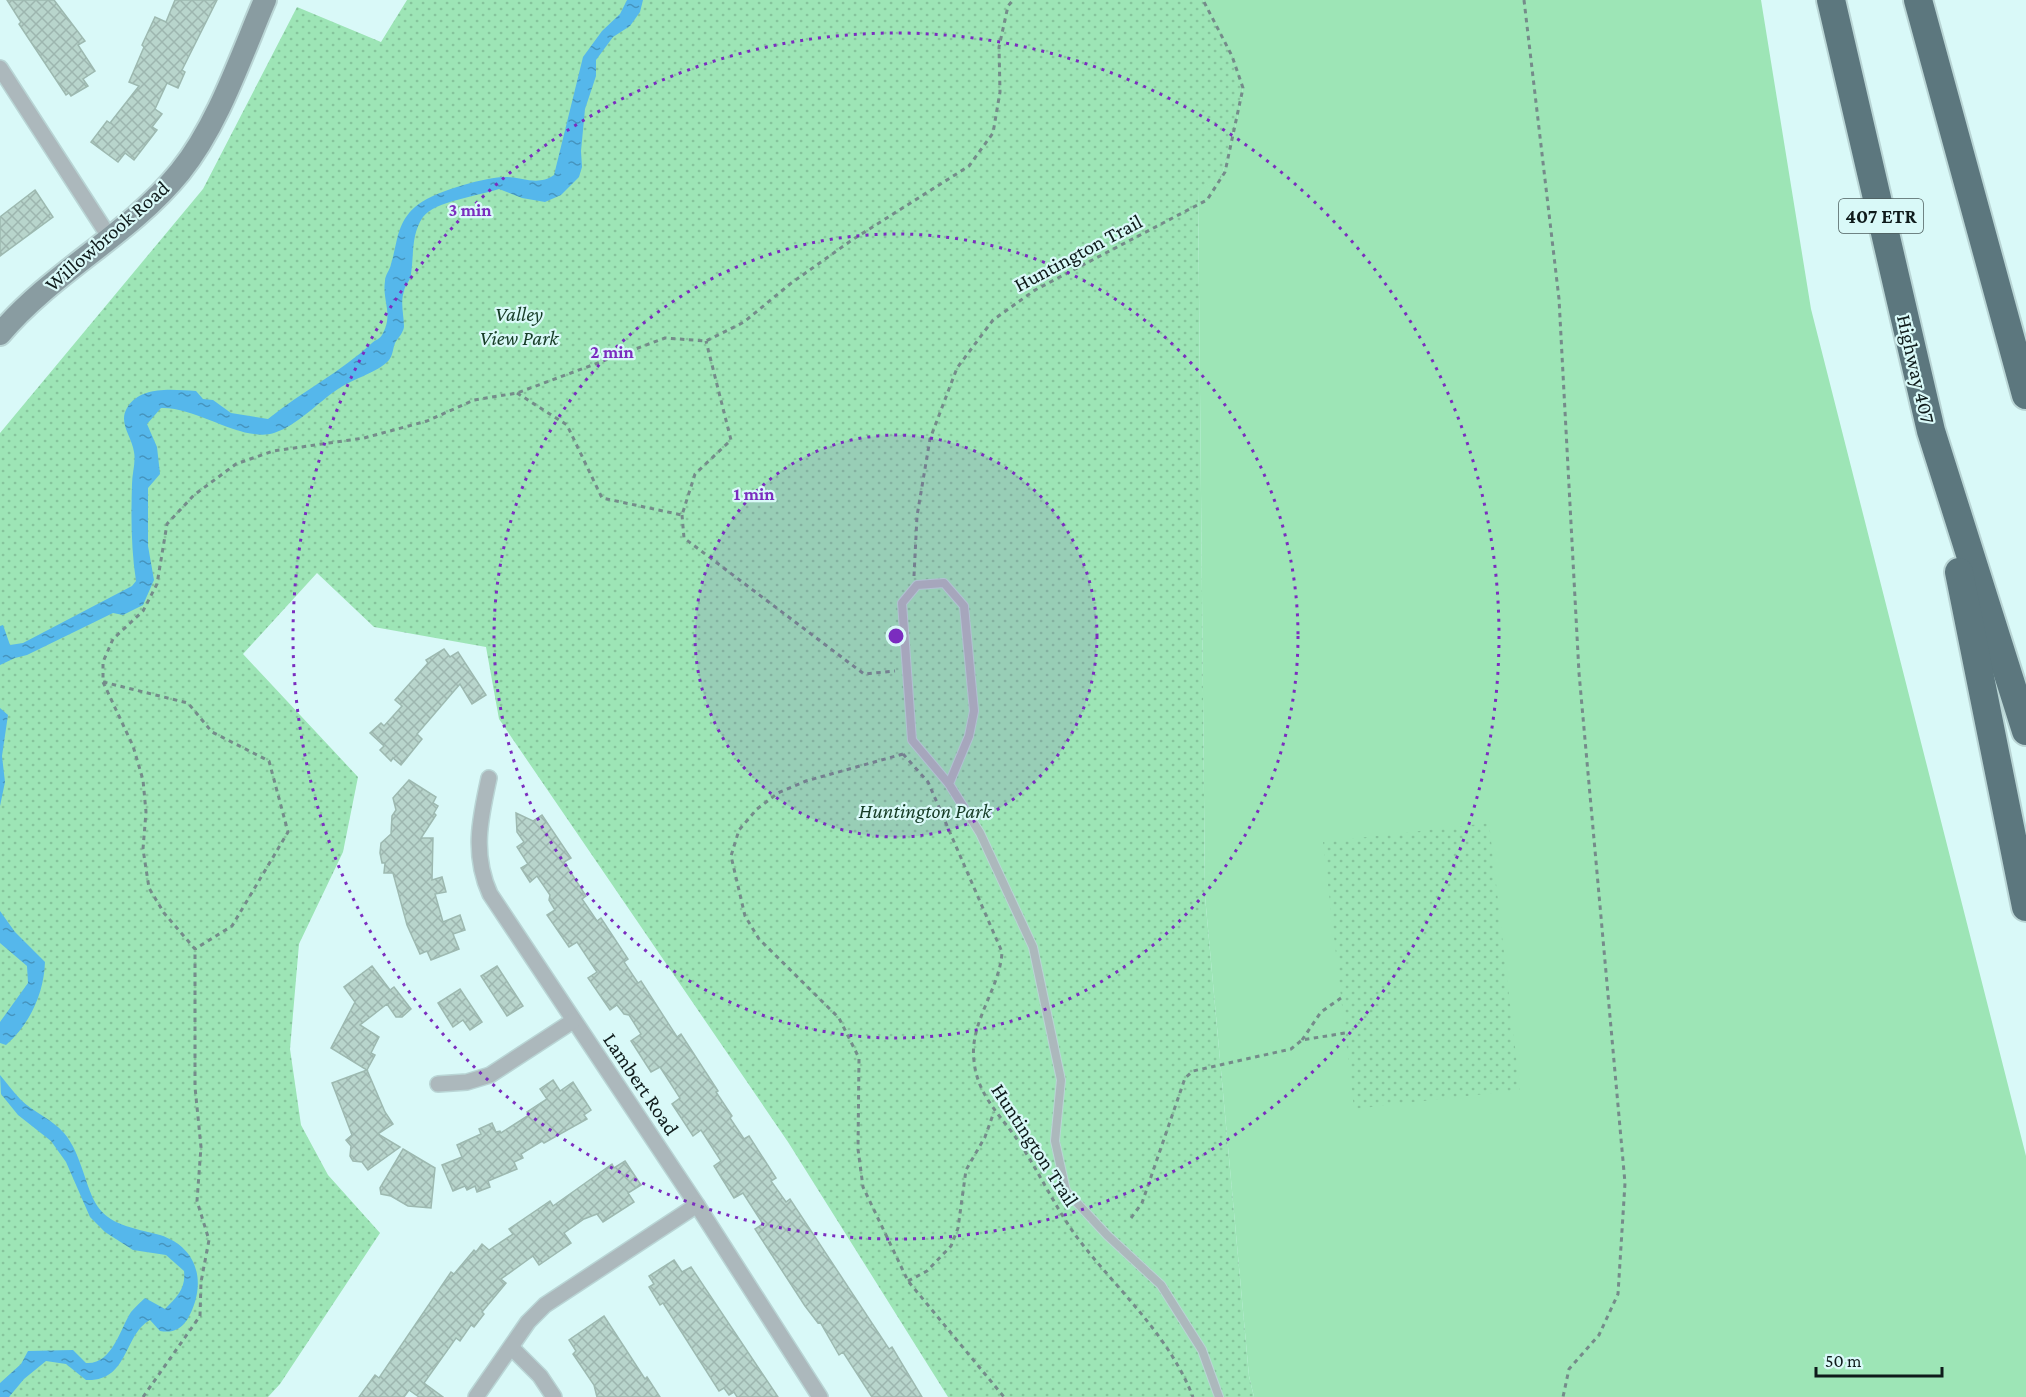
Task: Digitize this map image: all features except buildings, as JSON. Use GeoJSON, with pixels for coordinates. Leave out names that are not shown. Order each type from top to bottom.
{"type":"FeatureCollection","features":[{"type":"Feature","properties":{"kind":"highway","name":"Highway 407"},"geometry":{"type":"LineString","coordinates":[[1831,0],[1931,431],[2026,731]]}},
{"type":"Feature","properties":{"kind":"highway"},"geometry":{"type":"LineString","coordinates":[[1918,0],[2026,395]]}},
{"type":"Feature","properties":{"kind":"highway"},"geometry":{"type":"LineString","coordinates":[[1931,431],[2026,907]]}},
{"type":"Feature","properties":{"kind":"street","name":"Willowbrook Road"},"geometry":{"type":"LineString","coordinates":[[0,334],[36,297],[110,238],[161,193],[196,150],[265,0]]}},
{"type":"Feature","properties":{"kind":"street"},"geometry":{"type":"LineString","coordinates":[[0,68],[110,238]]}},
{"type":"Feature","properties":{"kind":"street","name":"Lambert Road"},"geometry":{"type":"LineString","coordinates":[[489,778],[478,831],[479,856],[485,883],[820,1397]]}},
{"type":"Feature","properties":{"kind":"street"},"geometry":{"type":"LineString","coordinates":[[438,1084],[467,1082],[490,1075],[573,1021]]}},
{"type":"Feature","properties":{"kind":"street"},"geometry":{"type":"LineString","coordinates":[[476,1397],[528,1322],[545,1305],[697,1205]]}},
{"type":"Feature","properties":{"kind":"street"},"geometry":{"type":"LineString","coordinates":[[512,1348],[540,1376],[554,1397]]}},
{"type":"Feature","properties":{"kind":"lane"},"geometry":{"type":"LineString","coordinates":[[949,784],[969,736],[974,711],[964,606],[944,583],[917,585],[902,603],[912,740],[949,784],[980,832],[1033,946],[1061,1080],[1055,1141],[1066,1191],[1107,1235],[1161,1285],[1202,1350],[1220,1397]]}},
{"type":"Feature","properties":{"kind":"path"},"geometry":{"type":"LineString","coordinates":[[143,1397],[200,1316],[201,1282],[209,1240],[197,1201],[201,1147],[195,1087],[195,949],[164,913],[149,888],[143,849],[146,812],[143,780],[133,746],[103,682],[103,662],[112,639],[143,611],[157,584],[167,524],[194,495],[236,464],[273,451],[364,438],[427,421],[474,400],[517,393],[665,338],[706,341],[744,322],[790,284],[852,240],[969,166],[993,133],[1000,92],[999,47],[1008,6],[1013,0]]}},
{"type":"Feature","properties":{"kind":"path","name":"Huntington Trail"},"geometry":{"type":"LineString","coordinates":[[917,585],[913,571],[917,516],[930,439],[957,368],[993,320],[1035,290],[1207,200],[1225,172],[1243,88],[1232,56],[1203,0]]}},
{"type":"Feature","properties":{"kind":"path"},"geometry":{"type":"LineString","coordinates":[[1524,0],[1559,299],[1579,673],[1625,1183],[1618,1294],[1599,1335],[1569,1369],[1563,1397]]}},
{"type":"Feature","properties":{"kind":"path"},"geometry":{"type":"LineString","coordinates":[[706,341],[731,440],[695,474],[681,515],[684,538],[864,674],[906,670]]}},
{"type":"Feature","properties":{"kind":"path"},"geometry":{"type":"LineString","coordinates":[[517,393],[567,425],[602,498],[681,515]]}},
{"type":"Feature","properties":{"kind":"path"},"geometry":{"type":"LineString","coordinates":[[103,682],[188,703],[212,732],[269,761],[288,832],[232,926],[195,949]]}},
{"type":"Feature","properties":{"kind":"path","name":"Huntington Trail"},"geometry":{"type":"LineString","coordinates":[[908,1281],[863,1187],[858,1149],[859,1058],[838,1018],[759,939],[745,916],[731,856],[739,830],[757,809],[778,793],[806,781],[903,754],[928,782],[1002,952],[1001,970],[984,1009],[973,1059],[978,1084],[994,1112],[1014,1135],[1076,1235],[1150,1323],[1193,1397]]}},
{"type":"Feature","properties":{"kind":"path"},"geometry":{"type":"LineString","coordinates":[[1131,1218],[1142,1203],[1185,1078],[1193,1071],[1291,1049],[1302,1040],[1321,1012],[1341,998]]}},
{"type":"Feature","properties":{"kind":"path"},"geometry":{"type":"LineString","coordinates":[[1302,1040],[1345,1034]]}},
{"type":"Feature","properties":{"kind":"path"},"geometry":{"type":"LineString","coordinates":[[994,1112],[985,1137],[966,1170],[958,1228],[951,1246],[927,1272],[908,1281],[1004,1397]]}},
{"type":"Feature","properties":{"kind":"green space","name":"Valley View Park"},"geometry":{"type":"Polygon","coordinates":[[[407,0],[1203,0],[1232,56],[1243,88],[1221,179],[1198,190],[1205,896],[1249,1376],[1254,1397],[948,1397],[788,1142],[499,719],[486,647],[374,627],[317,573],[243,654],[358,777],[343,852],[299,944],[290,1049],[301,1125],[328,1175],[380,1233],[280,1384],[268,1397],[0,1397],[0,433],[203,189],[297,7],[381,42],[407,0]]]}},
{"type":"Feature","properties":{"kind":"green space"},"geometry":{"type":"Polygon","coordinates":[[[1203,0],[1761,0],[1811,309],[2026,1156],[2026,1397],[1254,1397],[1249,1376],[1205,896],[1198,189],[1221,179],[1243,88],[1203,0]]]}},
{"type":"Feature","properties":{"kind":"green space"},"geometry":{"type":"Polygon","coordinates":[[[1489,823],[1520,1090],[1354,1109],[1323,842],[1489,823]]]}},
{"type":"Feature","properties":{"kind":"water"},"geometry":{"type":"Polygon","coordinates":[[[627,0],[643,0],[640,12],[630,26],[613,37],[596,60],[596,76],[585,109],[581,151],[582,167],[579,177],[561,195],[545,202],[522,198],[499,189],[447,203],[429,211],[416,230],[411,276],[402,304],[404,327],[390,358],[379,368],[338,389],[283,429],[262,435],[248,433],[189,412],[161,408],[147,424],[157,447],[160,474],[148,488],[148,546],[154,580],[143,605],[123,615],[113,613],[27,655],[0,665],[0,626],[3,625],[10,645],[23,643],[132,586],[136,581],[132,520],[134,456],[124,419],[127,408],[133,401],[158,390],[196,391],[203,399],[213,400],[231,413],[268,419],[380,338],[387,321],[385,279],[398,234],[409,213],[433,196],[469,183],[502,177],[535,181],[554,175],[583,57],[602,31],[620,14],[627,0]]]}},
{"type":"Feature","properties":{"kind":"water"},"geometry":{"type":"Polygon","coordinates":[[[0,708],[8,715],[2,756],[5,782],[0,806],[0,708]]]}},
{"type":"Feature","properties":{"kind":"water"},"geometry":{"type":"Polygon","coordinates":[[[0,911],[15,932],[45,962],[39,996],[29,1018],[6,1045],[0,1043],[0,1022],[28,983],[27,966],[0,943],[0,911]]]}},
{"type":"Feature","properties":{"kind":"water"},"geometry":{"type":"Polygon","coordinates":[[[0,1075],[21,1100],[54,1124],[70,1141],[94,1199],[104,1214],[118,1223],[173,1241],[184,1249],[191,1259],[198,1282],[197,1294],[187,1320],[179,1328],[164,1332],[160,1331],[150,1320],[141,1327],[118,1366],[110,1374],[100,1379],[86,1380],[66,1364],[46,1361],[24,1379],[9,1397],[0,1397],[0,1383],[21,1364],[28,1351],[73,1350],[86,1363],[95,1362],[109,1352],[131,1312],[145,1298],[165,1309],[173,1301],[184,1283],[184,1271],[166,1255],[133,1250],[105,1232],[90,1217],[66,1162],[51,1141],[18,1115],[1,1094],[0,1075]]]}},
{"type":"Feature","properties":{"kind":"park label","name":"Huntington Park"},"geometry":{"type":"Point","coordinates":[925,811]}}]}
